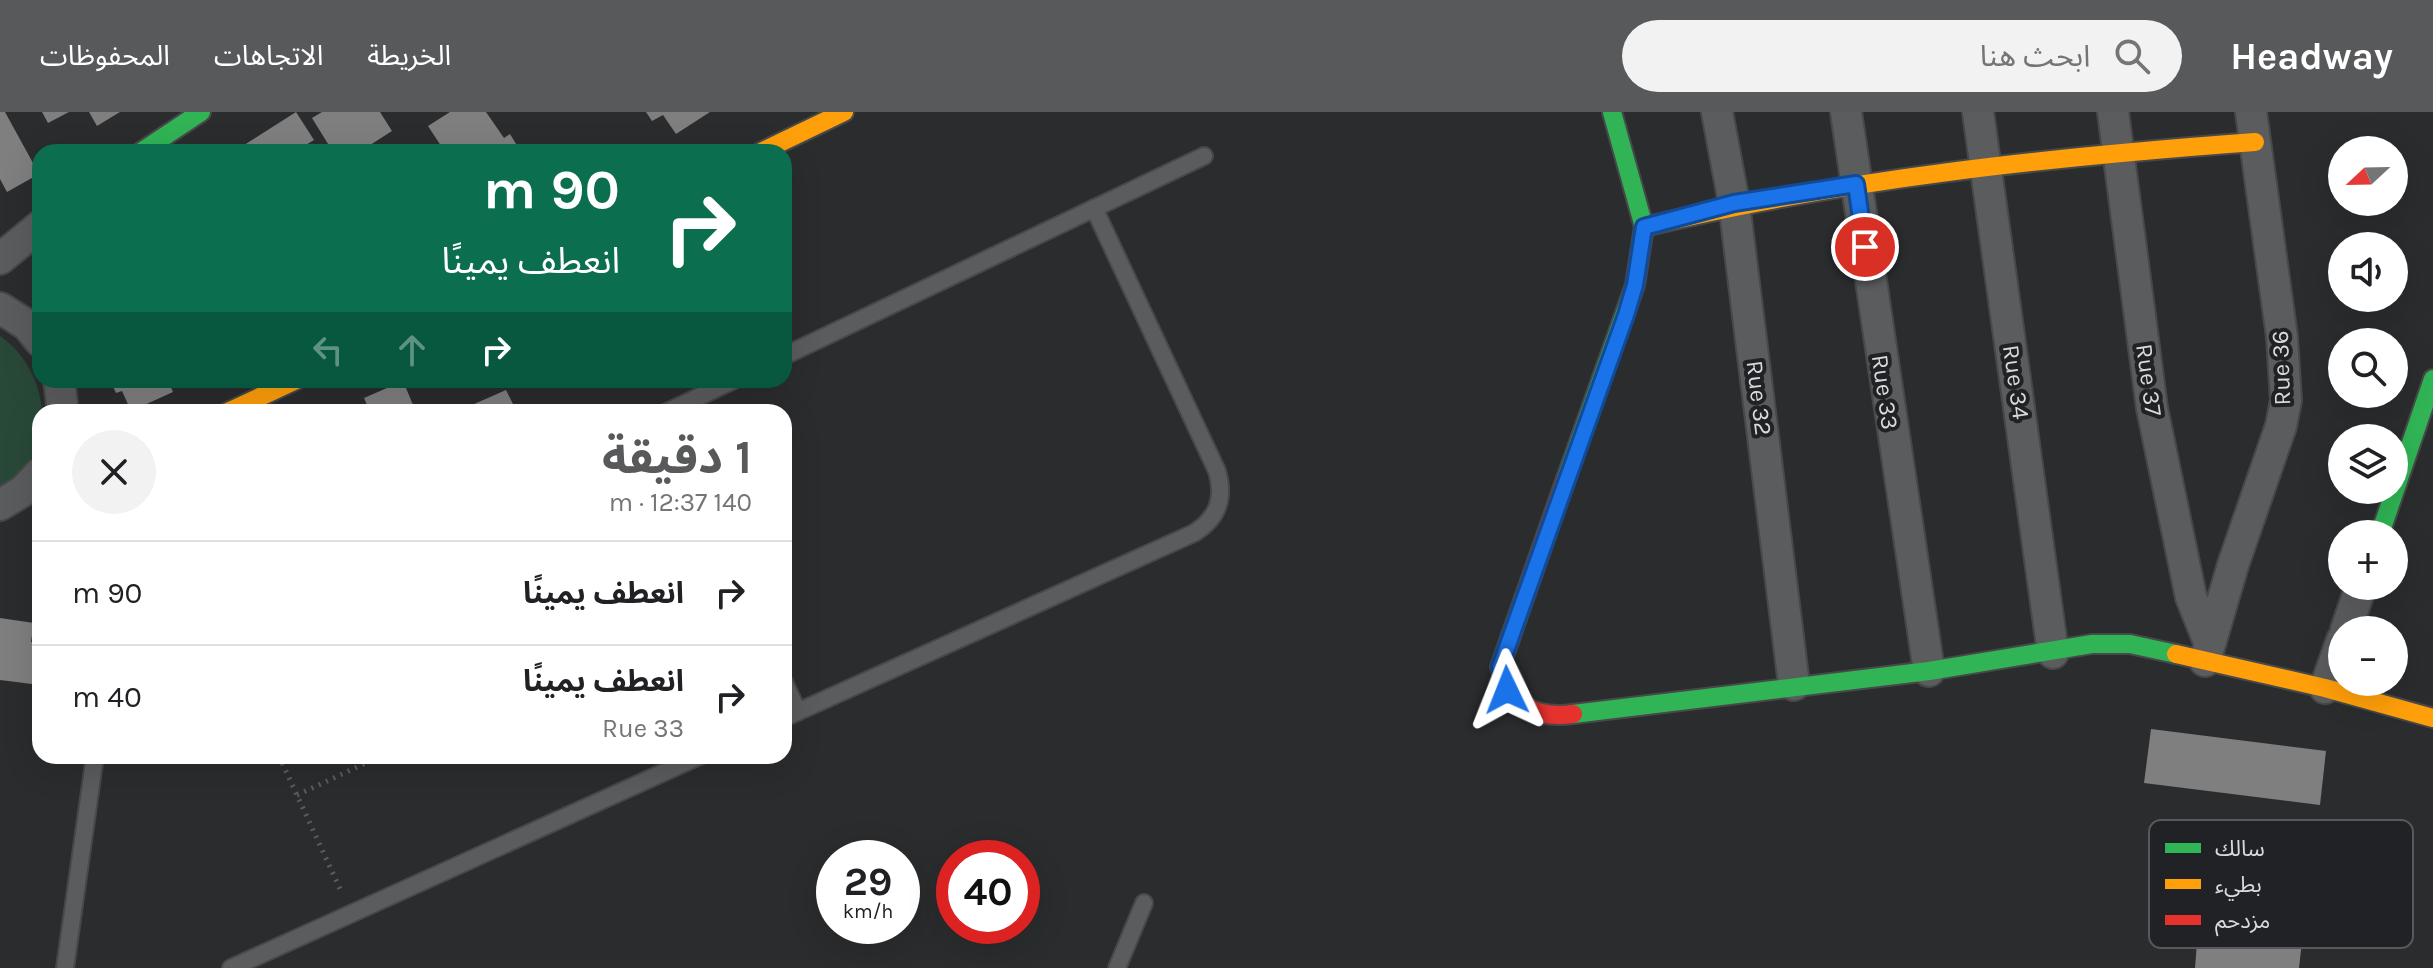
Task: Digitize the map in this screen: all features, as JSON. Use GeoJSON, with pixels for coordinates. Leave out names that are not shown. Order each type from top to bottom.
{"type":"FeatureCollection","features":[{"type":"Feature","properties":{"kind":"street"},"geometry":{"type":"LineString","coordinates":[[153,144],[201,112]]}},
{"type":"Feature","properties":{"kind":"street"},"geometry":{"type":"LineString","coordinates":[[778,144],[844,112]]}},
{"type":"Feature","properties":{"kind":"street"},"geometry":{"type":"LineString","coordinates":[[1612,112],[1644,227],[1635,285],[1500,667],[1507,690],[1518,706],[1535,716],[1643,708],[1794,685],[1929,671],[2053,653],[2092,644],[2130,644],[2207,651],[2433,718]]}},
{"type":"Feature","properties":{"kind":"street","name":"Rue 32"},"geometry":{"type":"LineString","coordinates":[[1717,112],[1734,203],[1794,685]]}},
{"type":"Feature","properties":{"kind":"street","name":"Rue 33"},"geometry":{"type":"LineString","coordinates":[[1846,112],[1929,671]]}},
{"type":"Feature","properties":{"kind":"street","name":"Rue 34"},"geometry":{"type":"LineString","coordinates":[[1978,112],[2053,653]]}},
{"type":"Feature","properties":{"kind":"street","name":"Rue 37"},"geometry":{"type":"LineString","coordinates":[[2113,112],[2154,423],[2191,597],[2207,651]]}},
{"type":"Feature","properties":{"kind":"street","name":"Rue 36"},"geometry":{"type":"LineString","coordinates":[[2207,651],[2281,426],[2286,400],[2282,337],[2251,112]]}},
{"type":"Feature","properties":{"kind":"street"},"geometry":{"type":"LineString","coordinates":[[1644,227],[1734,203],[1856,184],[2119,152],[2255,142]]}},
{"type":"Feature","properties":{"kind":"street"},"geometry":{"type":"LineString","coordinates":[[0,259],[32,233]]}},
{"type":"Feature","properties":{"kind":"street"},"geometry":{"type":"LineString","coordinates":[[0,308],[32,331]]}},
{"type":"Feature","properties":{"kind":"street"},"geometry":{"type":"LineString","coordinates":[[2385,520],[2433,379]]}},
{"type":"Feature","properties":{"kind":"street"},"geometry":{"type":"LineString","coordinates":[[245,404],[279,388]]}},
{"type":"Feature","properties":{"kind":"street"},"geometry":{"type":"LineString","coordinates":[[0,505],[32,481]]}},
{"type":"Feature","properties":{"kind":"street"},"geometry":{"type":"LineString","coordinates":[[2325,688],[2328,680]]}},
{"type":"Feature","properties":{"kind":"lane"},"geometry":{"type":"LineString","coordinates":[[792,352],[1204,156]]}},
{"type":"Feature","properties":{"kind":"lane"},"geometry":{"type":"LineString","coordinates":[[792,715],[1194,533],[1215,514],[1221,500],[1217,471],[1094,208]]}},
{"type":"Feature","properties":{"kind":"lane"},"geometry":{"type":"LineString","coordinates":[[684,404],[717,388]]}},
{"type":"Feature","properties":{"kind":"lane"},"geometry":{"type":"LineString","coordinates":[[65,968],[94,764]]}},
{"type":"Feature","properties":{"kind":"lane"},"geometry":{"type":"LineString","coordinates":[[231,968],[682,764]]}},
{"type":"Feature","properties":{"kind":"lane"},"geometry":{"type":"LineString","coordinates":[[1117,968],[1144,903]]}},
{"type":"Feature","properties":{"kind":"path"},"geometry":{"type":"LineString","coordinates":[[283,764],[352,913]]}},
{"type":"Feature","properties":{"kind":"path"},"geometry":{"type":"LineString","coordinates":[[297,795],[364,764]]}},
{"type":"Feature","properties":{"kind":"green space"},"geometry":{"type":"Polygon","coordinates":[[[0,336],[17,351],[30,370],[32,388],[37,388],[40,404],[32,404],[32,456],[20,473],[0,486],[0,336]]]}},
{"type":"Feature","properties":{"kind":"building"},"geometry":{"type":"Polygon","coordinates":[[[0,112],[5,112],[32,161],[32,178],[7,192],[0,179],[0,112]]]}},
{"type":"Feature","properties":{"kind":"building"},"geometry":{"type":"Polygon","coordinates":[[[42,112],[69,112],[48,123],[42,112]]]}},
{"type":"Feature","properties":{"kind":"building"},"geometry":{"type":"Polygon","coordinates":[[[89,112],[120,112],[97,126],[89,112]]]}},
{"type":"Feature","properties":{"kind":"building"},"geometry":{"type":"Polygon","coordinates":[[[296,112],[314,140],[307,144],[246,144],[296,112]]]}},
{"type":"Feature","properties":{"kind":"building"},"geometry":{"type":"Polygon","coordinates":[[[322,112],[380,112],[392,131],[372,144],[328,144],[312,118],[322,112]]]}},
{"type":"Feature","properties":{"kind":"building"},"geometry":{"type":"Polygon","coordinates":[[[450,112],[486,112],[504,138],[510,134],[516,144],[440,144],[428,126],[450,112]]]}},
{"type":"Feature","properties":{"kind":"building"},"geometry":{"type":"Polygon","coordinates":[[[646,112],[710,112],[676,134],[663,115],[652,121],[646,112]]]}},
{"type":"Feature","properties":{"kind":"building"},"geometry":{"type":"Polygon","coordinates":[[[114,388],[171,388],[173,392],[146,404],[128,404],[122,391],[116,393],[114,388]]]}},
{"type":"Feature","properties":{"kind":"building"},"geometry":{"type":"Polygon","coordinates":[[[387,388],[406,388],[413,404],[367,404],[364,398],[387,388]]]}},
{"type":"Feature","properties":{"kind":"building"},"geometry":{"type":"Polygon","coordinates":[[[506,390],[513,404],[474,404],[506,390]]]}},
{"type":"Feature","properties":{"kind":"building"},"geometry":{"type":"Polygon","coordinates":[[[0,618],[32,623],[32,684],[0,680],[0,618]]]}},
{"type":"Feature","properties":{"kind":"building"},"geometry":{"type":"Polygon","coordinates":[[[2151,729],[2326,751],[2320,805],[2144,783],[2151,729]]]}},
{"type":"Feature","properties":{"kind":"building"},"geometry":{"type":"Polygon","coordinates":[[[2197,948],[2301,948],[2299,968],[2195,968],[2197,948]]]}},
{"type":"Feature","properties":{"kind":"traffic: fast"},"geometry":{"type":"LineString","coordinates":[[153,144],[201,112]]}},
{"type":"Feature","properties":{"kind":"traffic: fast"},"geometry":{"type":"LineString","coordinates":[[1566,479],[1635,285],[1644,227],[1612,112]]}},
{"type":"Feature","properties":{"kind":"traffic: fast"},"geometry":{"type":"LineString","coordinates":[[2385,520],[2433,379]]}},
{"type":"Feature","properties":{"kind":"traffic: fast"},"geometry":{"type":"LineString","coordinates":[[1573,714],[1929,671],[2092,644],[2130,644],[2176,654]]}},
{"type":"Feature","properties":{"kind":"traffic: slow"},"geometry":{"type":"LineString","coordinates":[[778,144],[844,112]]}},
{"type":"Feature","properties":{"kind":"traffic: slow"},"geometry":{"type":"LineString","coordinates":[[1644,227],[1795,196],[1948,172],[2255,142]]}},
{"type":"Feature","properties":{"kind":"traffic: slow"},"geometry":{"type":"LineString","coordinates":[[245,404],[279,388]]}},
{"type":"Feature","properties":{"kind":"traffic: slow"},"geometry":{"type":"LineString","coordinates":[[2176,654],[2325,688],[2433,718]]}},
{"type":"Feature","properties":{"kind":"traffic: jam"},"geometry":{"type":"LineString","coordinates":[[1566,479],[1500,667],[1511,691],[1526,707],[1546,714],[1573,714]]}},
{"type":"Feature","properties":{"kind":"route"},"geometry":{"type":"LineString","coordinates":[[1507,690],[1500,667],[1626,315],[1635,285],[1644,227],[1734,203],[1856,184],[1865,247]]}}]}
